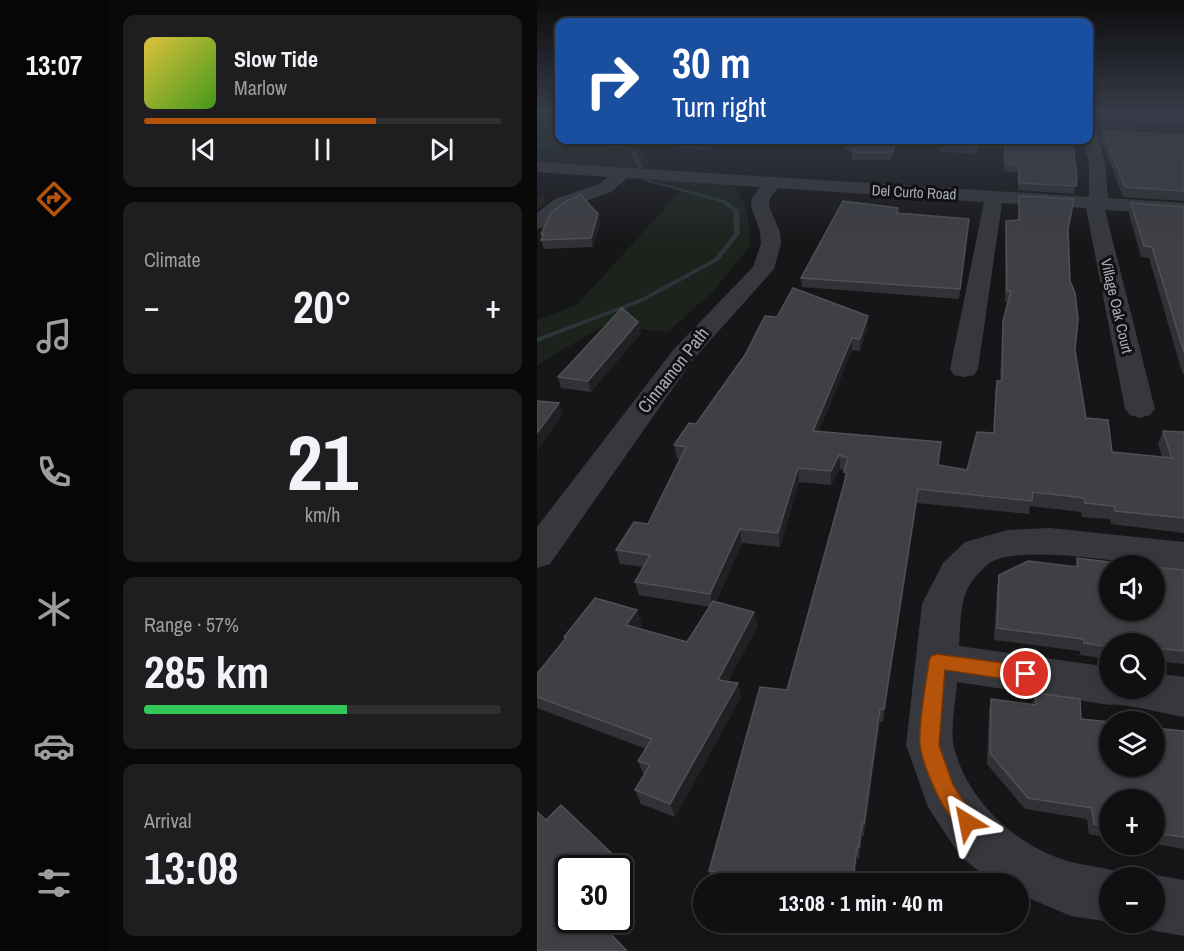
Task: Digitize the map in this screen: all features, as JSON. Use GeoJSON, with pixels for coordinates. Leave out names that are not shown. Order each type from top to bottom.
{"type":"FeatureCollection","features":[{"type":"Feature","properties":{"kind":"street","name":"Village Oak Court"},"geometry":{"type":"LineString","coordinates":[[1095,156],[1097,203],[1140,409]]}},
{"type":"Feature","properties":{"kind":"street"},"geometry":{"type":"LineString","coordinates":[[1105,156],[1113,190],[1121,195],[1124,205]]}},
{"type":"Feature","properties":{"kind":"street","name":"Del Curto Road"},"geometry":{"type":"LineString","coordinates":[[537,167],[1184,209]]}},
{"type":"Feature","properties":{"kind":"street"},"geometry":{"type":"LineString","coordinates":[[537,223],[562,203],[605,188],[623,173]]}},
{"type":"Feature","properties":{"kind":"street","name":"Cinnamon Path"},"geometry":{"type":"LineString","coordinates":[[537,554],[683,355],[763,269],[771,244],[770,232],[760,206],[761,198],[773,183]]}},
{"type":"Feature","properties":{"kind":"street"},"geometry":{"type":"LineString","coordinates":[[964,369],[994,197]]}},
{"type":"Feature","properties":{"kind":"street"},"geometry":{"type":"LineString","coordinates":[[1099,893],[1071,889],[1017,867],[978,838],[945,790],[930,745],[942,604],[956,573],[978,552],[1008,543],[1050,541],[1184,556]]}},
{"type":"Feature","properties":{"kind":"street"},"geometry":{"type":"LineString","coordinates":[[937,661],[1099,684]]}},
{"type":"Feature","properties":{"kind":"street"},"geometry":{"type":"LineString","coordinates":[[1165,694],[1184,697]]}},
{"type":"Feature","properties":{"kind":"street"},"geometry":{"type":"LineString","coordinates":[[1165,905],[1184,908]]}},
{"type":"Feature","properties":{"kind":"shaded area"},"geometry":{"type":"Polygon","coordinates":[[[537,156],[646,156],[651,170],[537,162],[537,156]]]}},
{"type":"Feature","properties":{"kind":"shaded area"},"geometry":{"type":"Polygon","coordinates":[[[658,179],[734,184],[747,211],[751,245],[712,292],[668,332],[603,326],[537,365],[537,320],[577,305],[683,188],[654,185],[658,179]]]}},
{"type":"Feature","properties":{"kind":"building"},"geometry":{"type":"Polygon","coordinates":[[[1005,156],[1074,156],[1076,186],[1019,183],[1019,165],[1005,164],[1005,156]]]}},
{"type":"Feature","properties":{"kind":"building"},"geometry":{"type":"Polygon","coordinates":[[[1113,156],[1184,156],[1184,191],[1125,187],[1113,156]]]}},
{"type":"Feature","properties":{"kind":"building"},"geometry":{"type":"Polygon","coordinates":[[[581,195],[598,214],[591,238],[541,240],[544,234],[541,234],[551,213],[568,200],[581,195]]]}},
{"type":"Feature","properties":{"kind":"building"},"geometry":{"type":"Polygon","coordinates":[[[1019,196],[1074,199],[1068,229],[1070,281],[1075,293],[1078,319],[1075,350],[1086,418],[1108,420],[1112,452],[1172,458],[1163,431],[1184,432],[1184,518],[1115,511],[1114,506],[1085,503],[1084,498],[1033,492],[1032,501],[918,489],[884,709],[880,709],[864,824],[862,824],[859,847],[857,847],[853,873],[721,873],[709,871],[760,687],[787,690],[847,473],[844,472],[848,458],[839,455],[831,471],[798,468],[778,533],[740,529],[710,594],[635,582],[650,555],[616,550],[634,522],[648,524],[686,447],[674,445],[689,423],[696,424],[745,355],[765,316],[777,317],[793,288],[868,316],[860,339],[852,338],[813,431],[941,442],[938,465],[967,470],[977,432],[994,433],[997,381],[1002,381],[1003,321],[1011,291],[1007,291],[1006,221],[1019,220],[1019,196]]]}},
{"type":"Feature","properties":{"kind":"building"},"geometry":{"type":"Polygon","coordinates":[[[843,201],[898,208],[897,213],[969,219],[960,289],[801,278],[843,201]]]}},
{"type":"Feature","properties":{"kind":"building"},"geometry":{"type":"Polygon","coordinates":[[[1131,203],[1184,207],[1184,352],[1152,247],[1144,246],[1131,203]]]}},
{"type":"Feature","properties":{"kind":"building"},"geometry":{"type":"Polygon","coordinates":[[[622,308],[638,322],[588,381],[558,377],[622,308]]]}},
{"type":"Feature","properties":{"kind":"building"},"geometry":{"type":"Polygon","coordinates":[[[537,401],[559,403],[537,433],[537,401]]]}},
{"type":"Feature","properties":{"kind":"building"},"geometry":{"type":"Polygon","coordinates":[[[1077,558],[1099,561],[1099,621],[1165,621],[1165,568],[1184,570],[1184,651],[1165,649],[1165,633],[1099,633],[1099,645],[1084,643],[1084,639],[997,628],[999,575],[1028,561],[1078,567],[1077,558]]]}},
{"type":"Feature","properties":{"kind":"building"},"geometry":{"type":"Polygon","coordinates":[[[595,598],[637,610],[626,625],[687,642],[713,601],[754,612],[718,680],[738,683],[670,804],[635,790],[650,765],[638,761],[652,739],[537,697],[537,674],[595,598]]]}},
{"type":"Feature","properties":{"kind":"building"},"geometry":{"type":"Polygon","coordinates":[[[1035,693],[1080,699],[1081,719],[1099,721],[1099,777],[1165,777],[1165,729],[1184,731],[1184,837],[1165,834],[1165,789],[1099,789],[1099,825],[1094,824],[1092,808],[1028,798],[990,753],[991,699],[1036,705],[1035,693]]]}},
{"type":"Feature","properties":{"kind":"building"},"geometry":{"type":"Polygon","coordinates":[[[561,805],[613,855],[555,855],[555,933],[610,933],[627,951],[537,951],[537,812],[546,820],[561,805]]]}},
{"type":"Feature","properties":{"kind":"waterway"},"geometry":{"type":"LineString","coordinates":[[636,156],[641,168]]}},
{"type":"Feature","properties":{"kind":"waterway"},"geometry":{"type":"LineString","coordinates":[[537,340],[642,300],[716,260],[737,234],[736,210],[723,201],[647,180]]}},
{"type":"Feature","properties":{"kind":"route"},"geometry":{"type":"LineString","coordinates":[[967,822],[945,790],[930,745],[937,661],[1026,674]]}}]}
